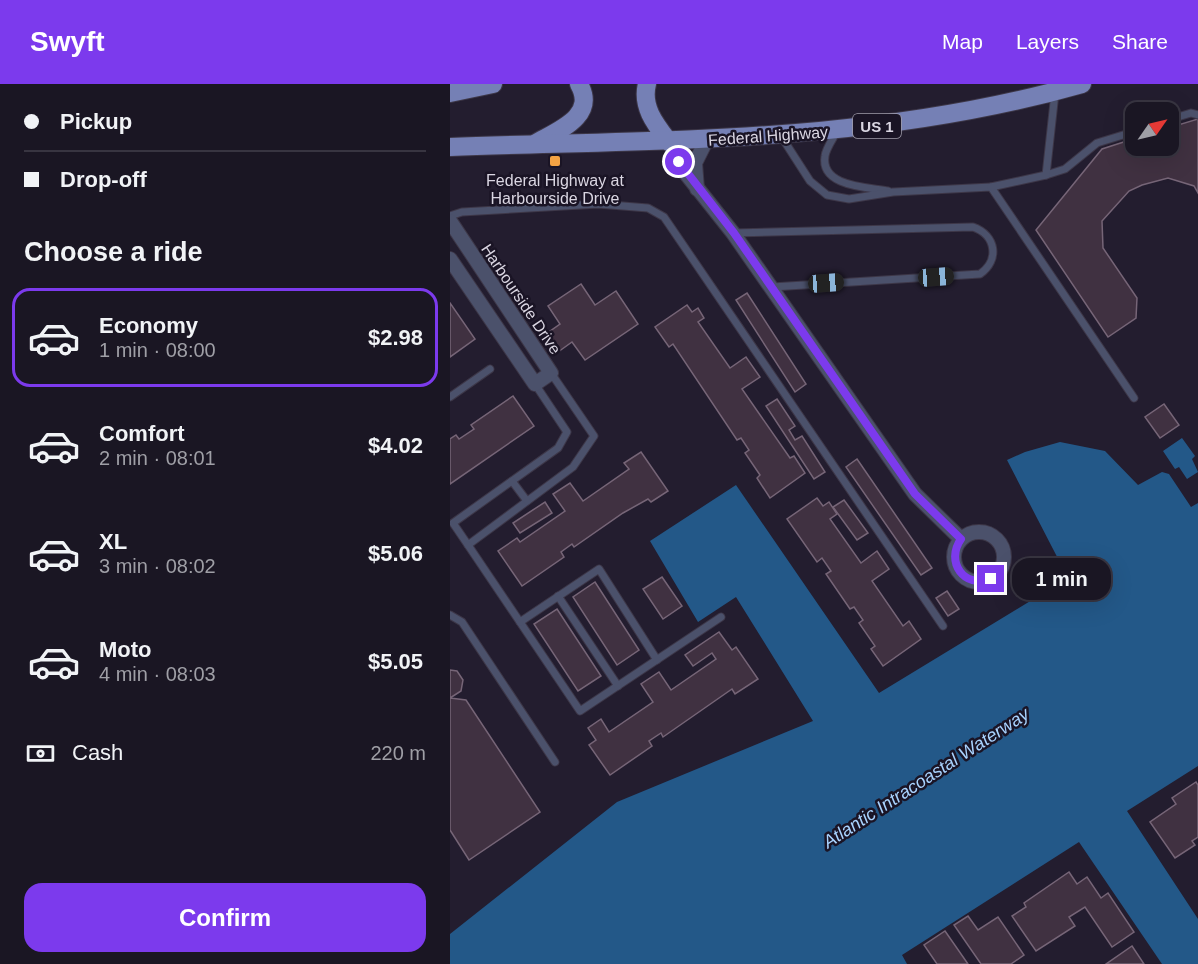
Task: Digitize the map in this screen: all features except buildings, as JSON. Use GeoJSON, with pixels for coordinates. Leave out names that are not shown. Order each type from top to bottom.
{"type":"FeatureCollection","features":[{"type":"Feature","properties":{"kind":"main road"},"geometry":{"type":"LineString","coordinates":[[450,93],[493,84]]}},
{"type":"Feature","properties":{"kind":"main road"},"geometry":{"type":"LineString","coordinates":[[535,144],[577,118],[584,104],[579,84]]}},
{"type":"Feature","properties":{"kind":"main road"},"geometry":{"type":"LineString","coordinates":[[647,84],[646,106],[669,142]]}},
{"type":"Feature","properties":{"kind":"main road","name":"Federal Highway"},"geometry":{"type":"LineString","coordinates":[[450,147],[706,141],[837,131],[919,120],[1055,92],[1082,84]]}},
{"type":"Feature","properties":{"kind":"street"},"geometry":{"type":"LineString","coordinates":[[697,189],[695,163],[706,141]]}},
{"type":"Feature","properties":{"kind":"street"},"geometry":{"type":"LineString","coordinates":[[669,142],[682,170],[734,233],[915,494],[961,539]]}},
{"type":"Feature","properties":{"kind":"street","name":"Harbourside Drive"},"geometry":{"type":"LineString","coordinates":[[450,221],[551,373],[534,384]]}},
{"type":"Feature","properties":{"kind":"street"},"geometry":{"type":"LineString","coordinates":[[450,259],[534,384]]}},
{"type":"Feature","properties":{"kind":"lane"},"geometry":{"type":"LineString","coordinates":[[1046,175],[1055,92]]}},
{"type":"Feature","properties":{"kind":"lane"},"geometry":{"type":"LineString","coordinates":[[1179,117],[1191,113],[1198,115]]}},
{"type":"Feature","properties":{"kind":"lane"},"geometry":{"type":"LineString","coordinates":[[837,131],[825,157],[826,170],[830,175],[842,182],[893,192]]}},
{"type":"Feature","properties":{"kind":"lane"},"geometry":{"type":"LineString","coordinates":[[781,136],[810,181],[827,195],[849,199],[893,192],[991,187],[1046,175],[1065,169],[1097,143],[1125,134]]}},
{"type":"Feature","properties":{"kind":"lane"},"geometry":{"type":"LineString","coordinates":[[991,187],[1134,398]]}},
{"type":"Feature","properties":{"kind":"lane"},"geometry":{"type":"LineString","coordinates":[[450,216],[462,212],[598,204],[648,208],[664,218],[943,626]]}},
{"type":"Feature","properties":{"kind":"lane"},"geometry":{"type":"LineString","coordinates":[[734,233],[973,227],[986,234],[993,248],[991,263],[980,274],[770,287]]}},
{"type":"Feature","properties":{"kind":"lane"},"geometry":{"type":"LineString","coordinates":[[450,397],[490,369]]}},
{"type":"Feature","properties":{"kind":"lane"},"geometry":{"type":"LineString","coordinates":[[468,545],[573,467],[594,436],[551,373]]}},
{"type":"Feature","properties":{"kind":"lane"},"geometry":{"type":"LineString","coordinates":[[534,384],[567,432],[558,448],[453,523],[580,711],[721,617]]}},
{"type":"Feature","properties":{"kind":"lane"},"geometry":{"type":"LineString","coordinates":[[512,481],[527,501]]}},
{"type":"Feature","properties":{"kind":"lane"},"geometry":{"type":"LineString","coordinates":[[520,622],[599,569],[657,660]]}},
{"type":"Feature","properties":{"kind":"lane"},"geometry":{"type":"LineString","coordinates":[[558,597],[618,686]]}},
{"type":"Feature","properties":{"kind":"lane"},"geometry":{"type":"LineString","coordinates":[[450,615],[462,622],[555,762]]}},
{"type":"Feature","properties":{"kind":"water"},"geometry":{"type":"Polygon","coordinates":[[[1182,438],[1195,456],[1192,459],[1198,472],[1187,479],[1179,467],[1175,469],[1163,451],[1182,438]]]}},
{"type":"Feature","properties":{"kind":"water","name":"Atlantic Intracoastal Waterway"},"geometry":{"type":"Polygon","coordinates":[[[1060,442],[1105,451],[1138,485],[1162,472],[1169,474],[1191,507],[1198,503],[1198,766],[1127,811],[1198,919],[1198,964],[1162,964],[1079,842],[902,955],[907,964],[450,964],[450,934],[617,802],[813,721],[736,597],[698,622],[650,541],[736,485],[879,693],[1068,578],[1007,460],[1060,442]]]}},
{"type":"Feature","properties":{"kind":"place","name":"Federal Highway at Harbourside Drive"},"geometry":{"type":"Point","coordinates":[555,161]}},
{"type":"Feature","properties":{"kind":"route"},"geometry":{"type":"LineString","coordinates":[[679,162],[682,170],[734,233],[915,494],[961,539],[954,553],[954,561],[962,575],[976,582],[991,579]]}}]}
